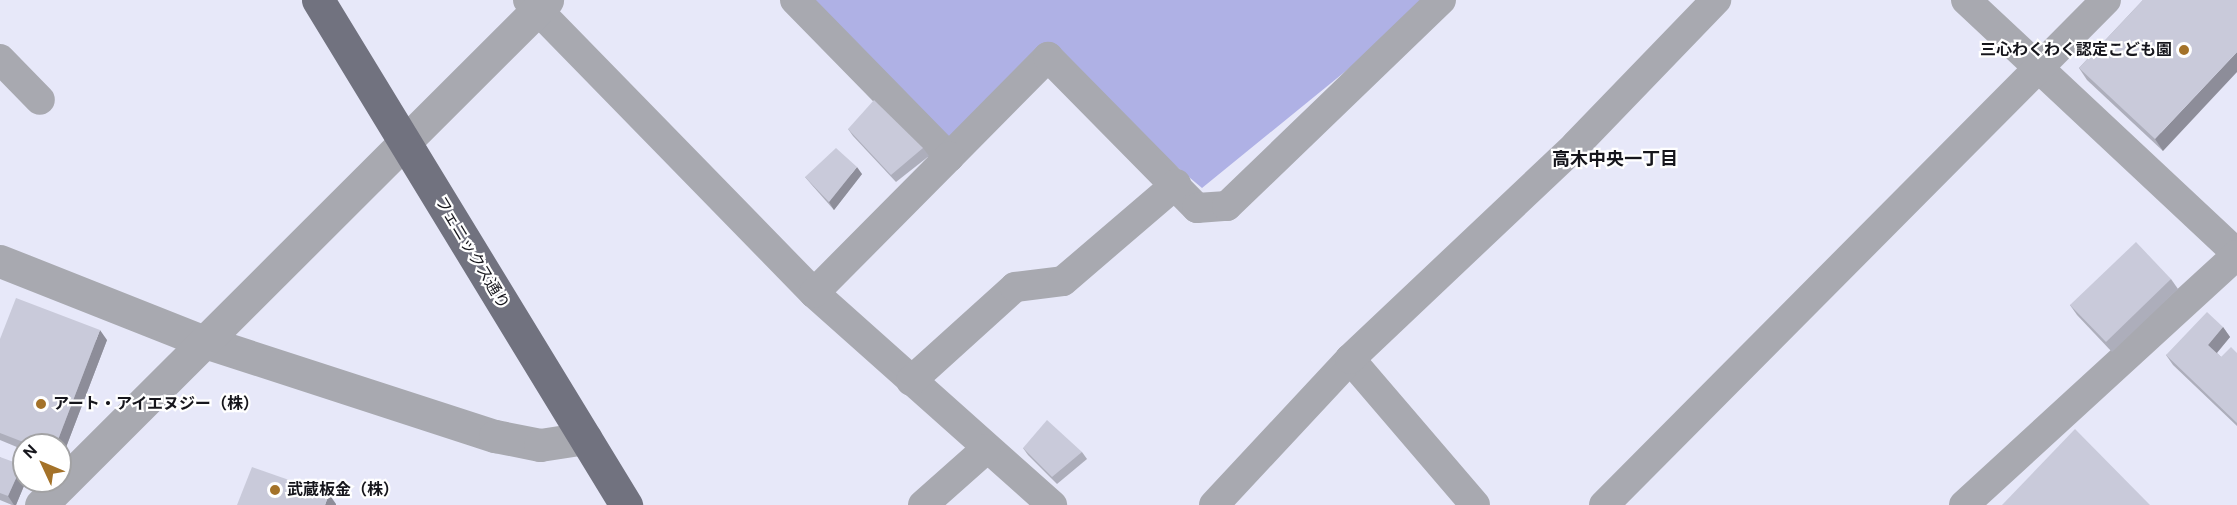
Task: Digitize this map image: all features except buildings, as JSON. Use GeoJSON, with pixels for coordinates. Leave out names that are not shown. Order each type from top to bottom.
{"type":"FeatureCollection","features":[{"type":"Feature","properties":{"kind":"main road","name":"フェニックス通り"},"geometry":{"type":"LineString","coordinates":[[318,0],[626,505]]}},
{"type":"Feature","properties":{"kind":"street"},"geometry":{"type":"LineString","coordinates":[[814,293],[1048,57],[1176,184],[1197,208],[1227,206],[1441,0]]}},
{"type":"Feature","properties":{"kind":"street"},"geometry":{"type":"LineString","coordinates":[[1214,505],[1350,359],[1576,145],[1716,0]]}},
{"type":"Feature","properties":{"kind":"street"},"geometry":{"type":"LineString","coordinates":[[1964,505],[2237,254],[1966,0]]}},
{"type":"Feature","properties":{"kind":"street"},"geometry":{"type":"LineString","coordinates":[[1604,505],[2041,68],[2106,0]]}},
{"type":"Feature","properties":{"kind":"street"},"geometry":{"type":"LineString","coordinates":[[800,2],[949,157]]}},
{"type":"Feature","properties":{"kind":"street"},"geometry":{"type":"LineString","coordinates":[[46,504],[205,342],[406,143],[538,4],[814,293],[986,449],[1052,505]]}},
{"type":"Feature","properties":{"kind":"street"},"geometry":{"type":"LineString","coordinates":[[0,59],[40,100]]}},
{"type":"Feature","properties":{"kind":"street"},"geometry":{"type":"LineString","coordinates":[[911,381],[1016,287],[1063,281],[1176,184]]}},
{"type":"Feature","properties":{"kind":"street"},"geometry":{"type":"LineString","coordinates":[[0,261],[205,342],[495,436],[540,445],[585,438]]}},
{"type":"Feature","properties":{"kind":"street"},"geometry":{"type":"LineString","coordinates":[[1350,359],[1475,505]]}},
{"type":"Feature","properties":{"kind":"street"},"geometry":{"type":"LineString","coordinates":[[923,505],[986,449]]}},
{"type":"Feature","properties":{"kind":"shaded area"},"geometry":{"type":"Polygon","coordinates":[[[804,0],[1433,0],[1202,188],[1048,58],[949,157],[804,0]]]}},
{"type":"Feature","properties":{"kind":"place","name":"三心わくわく認定こども園"},"geometry":{"type":"Point","coordinates":[2184,50]}},
{"type":"Feature","properties":{"kind":"place","name":"アート・アイエヌジー（株）"},"geometry":{"type":"Point","coordinates":[41,404]}},
{"type":"Feature","properties":{"kind":"place","name":"武蔵板金（株）"},"geometry":{"type":"Point","coordinates":[275,490]}},
{"type":"Feature","properties":{"kind":"district","name":"高木中央一丁目"},"geometry":{"type":"Point","coordinates":[1615,159]}}]}
